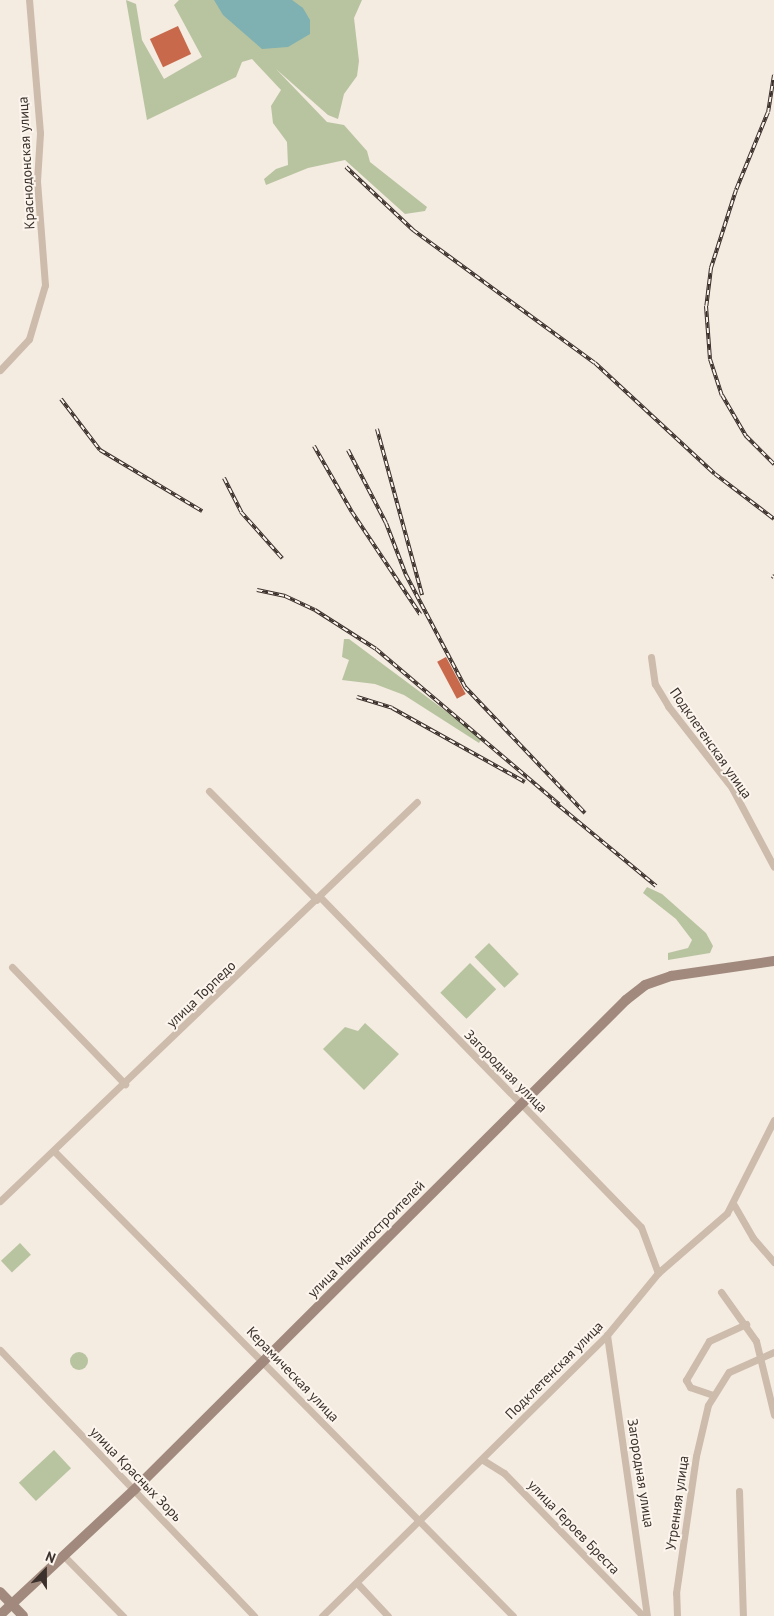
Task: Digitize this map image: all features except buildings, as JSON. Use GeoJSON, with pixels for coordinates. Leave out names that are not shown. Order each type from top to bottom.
{"type":"FeatureCollection","features":[{"type":"Feature","properties":{"kind":"street","name":"Краснодонская улица"},"geometry":{"type":"LineString","coordinates":[[0,370],[29,339],[45,285],[37,181],[40,133],[29,0]]}},
{"type":"Feature","properties":{"kind":"street","name":"Подклетенская улица"},"geometry":{"type":"LineString","coordinates":[[651,657],[660,691],[732,788],[774,868]]}},
{"type":"Feature","properties":{"kind":"street","name":"Загородная улица"},"geometry":{"type":"LineString","coordinates":[[209,791],[319,899],[641,1227],[658,1273]]}},
{"type":"Feature","properties":{"kind":"street","name":"улица Торпедо"},"geometry":{"type":"LineString","coordinates":[[0,1201],[319,899],[417,802]]}},
{"type":"Feature","properties":{"kind":"street","name":"улица Машиностроителей"},"geometry":{"type":"LineString","coordinates":[[5,1611],[134,1490],[600,1024],[645,985],[671,976],[774,961]]}},
{"type":"Feature","properties":{"kind":"street"},"geometry":{"type":"LineString","coordinates":[[12,967],[125,1084]]}},
{"type":"Feature","properties":{"kind":"street","name":"Подклетенская улица"},"geometry":{"type":"LineString","coordinates":[[322,1616],[483,1460],[607,1335],[658,1273],[734,1205],[774,1120]]}},
{"type":"Feature","properties":{"kind":"street","name":"Керамическая улица"},"geometry":{"type":"LineString","coordinates":[[54,1151],[263,1360],[513,1616]]}},
{"type":"Feature","properties":{"kind":"street"},"geometry":{"type":"LineString","coordinates":[[734,1205],[753,1238],[774,1262]]}},
{"type":"Feature","properties":{"kind":"street"},"geometry":{"type":"LineString","coordinates":[[721,1292],[746,1324],[760,1357],[760,1368],[774,1415]]}},
{"type":"Feature","properties":{"kind":"street"},"geometry":{"type":"LineString","coordinates":[[713,1395],[690,1387],[686,1380],[709,1341],[746,1324]]}},
{"type":"Feature","properties":{"kind":"street","name":"Загородная улица"},"geometry":{"type":"LineString","coordinates":[[607,1335],[647,1616]]}},
{"type":"Feature","properties":{"kind":"street","name":"улица Красных Зорь"},"geometry":{"type":"LineString","coordinates":[[0,1350],[254,1616]]}},
{"type":"Feature","properties":{"kind":"street","name":"Утренняя улица"},"geometry":{"type":"LineString","coordinates":[[677,1616],[676,1593],[690,1519],[696,1456],[713,1395],[729,1372],[774,1352]]}},
{"type":"Feature","properties":{"kind":"street","name":"улица Героев Бреста"},"geometry":{"type":"LineString","coordinates":[[483,1460],[504,1473],[643,1616]]}},
{"type":"Feature","properties":{"kind":"street"},"geometry":{"type":"LineString","coordinates":[[739,1490],[742,1616]]}},
{"type":"Feature","properties":{"kind":"street"},"geometry":{"type":"LineString","coordinates":[[63,1555],[122,1616]]}},
{"type":"Feature","properties":{"kind":"street"},"geometry":{"type":"LineString","coordinates":[[357,1583],[388,1616]]}},
{"type":"Feature","properties":{"kind":"street"},"geometry":{"type":"LineString","coordinates":[[0,1592],[5,1611],[23,1616]]}},
{"type":"Feature","properties":{"kind":"green space"},"geometry":{"type":"Polygon","coordinates":[[[126,0],[136,4],[142,40],[164,79],[202,57],[174,5],[179,0],[362,0],[354,18],[359,61],[357,76],[344,94],[338,119],[328,115],[276,69],[327,122],[344,125],[367,151],[370,162],[427,207],[425,211],[405,214],[345,160],[308,168],[266,185],[264,179],[276,169],[288,165],[287,142],[273,123],[271,106],[281,90],[252,59],[242,62],[236,77],[147,120],[126,0]]]}},
{"type":"Feature","properties":{"kind":"green space"},"geometry":{"type":"Polygon","coordinates":[[[344,639],[349,639],[482,738],[479,743],[404,695],[375,684],[342,680],[349,660],[342,657],[344,639]]]}},
{"type":"Feature","properties":{"kind":"green space"},"geometry":{"type":"Polygon","coordinates":[[[647,887],[662,894],[706,933],[713,946],[710,953],[668,960],[668,953],[688,948],[692,940],[676,919],[643,893],[647,887]]]}},
{"type":"Feature","properties":{"kind":"green space"},"geometry":{"type":"Polygon","coordinates":[[[489,943],[519,974],[504,988],[475,957],[489,943]]]}},
{"type":"Feature","properties":{"kind":"green space"},"geometry":{"type":"Polygon","coordinates":[[[470,963],[496,989],[466,1019],[440,993],[470,963]]]}},
{"type":"Feature","properties":{"kind":"green space"},"geometry":{"type":"Polygon","coordinates":[[[365,1023],[399,1054],[364,1090],[323,1049],[345,1027],[358,1031],[365,1023]]]}},
{"type":"Feature","properties":{"kind":"green space"},"geometry":{"type":"Polygon","coordinates":[[[20,1243],[31,1255],[12,1272],[1,1261],[20,1243]]]}},
{"type":"Feature","properties":{"kind":"green space"},"geometry":{"type":"Polygon","coordinates":[[[79,1352],[85,1355],[88,1361],[85,1367],[79,1370],[73,1367],[70,1361],[73,1355],[79,1352]]]}},
{"type":"Feature","properties":{"kind":"green space"},"geometry":{"type":"Polygon","coordinates":[[[54,1450],[71,1468],[36,1501],[19,1483],[54,1450]]]}},
{"type":"Feature","properties":{"kind":"water"},"geometry":{"type":"Polygon","coordinates":[[[214,0],[292,0],[303,8],[310,20],[310,34],[288,47],[262,49],[223,15],[214,0]]]}},
{"type":"Feature","properties":{"kind":"railway"},"geometry":{"type":"LineString","coordinates":[[774,75],[768,112],[736,190],[711,268],[706,306],[710,359],[722,395],[746,436],[774,464]]}},
{"type":"Feature","properties":{"kind":"railway"},"geometry":{"type":"LineString","coordinates":[[346,167],[413,230],[595,363],[715,474],[774,519]]}},
{"type":"Feature","properties":{"kind":"railway"},"geometry":{"type":"LineString","coordinates":[[61,399],[100,450],[202,511]]}},
{"type":"Feature","properties":{"kind":"railway"},"geometry":{"type":"LineString","coordinates":[[377,429],[422,595]]}},
{"type":"Feature","properties":{"kind":"railway"},"geometry":{"type":"LineString","coordinates":[[314,446],[352,512],[420,614]]}},
{"type":"Feature","properties":{"kind":"railway"},"geometry":{"type":"LineString","coordinates":[[348,450],[386,523],[406,575],[465,687],[585,813]]}},
{"type":"Feature","properties":{"kind":"railway"},"geometry":{"type":"LineString","coordinates":[[224,478],[241,512],[282,558]]}},
{"type":"Feature","properties":{"kind":"railway"},"geometry":{"type":"LineString","coordinates":[[257,590],[285,596],[315,610],[376,649],[559,804]]}},
{"type":"Feature","properties":{"kind":"railway"},"geometry":{"type":"LineString","coordinates":[[357,697],[392,708],[525,782]]}},
{"type":"Feature","properties":{"kind":"railway"},"geometry":{"type":"LineString","coordinates":[[552,800],[656,886]]}}]}
